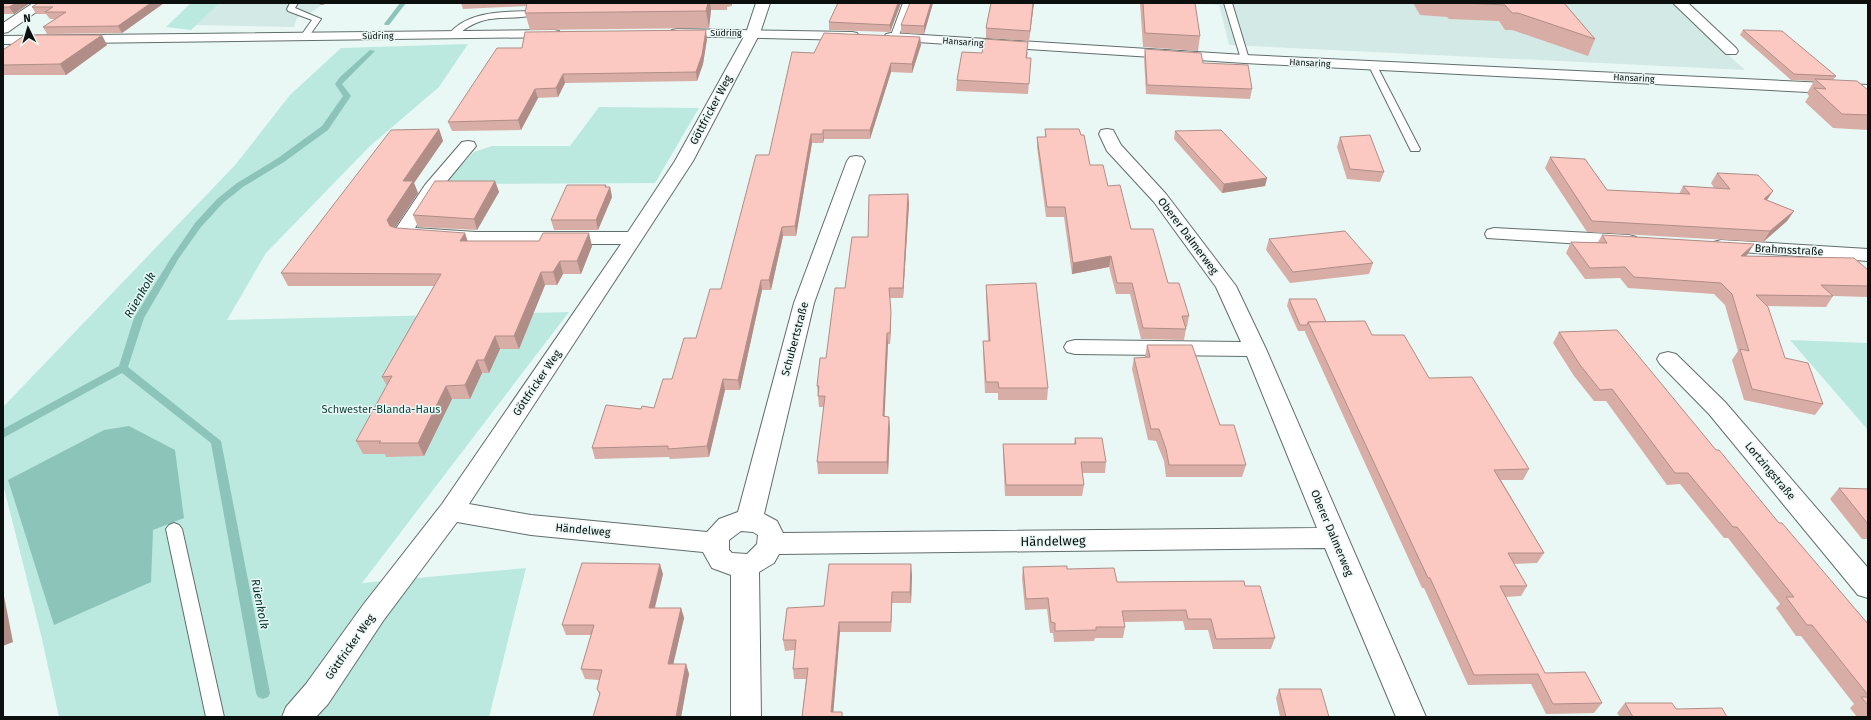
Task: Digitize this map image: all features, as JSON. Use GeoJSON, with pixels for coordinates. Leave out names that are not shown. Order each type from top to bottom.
{"type":"FeatureCollection","features":[{"type":"Feature","properties":{"kind":"street"},"geometry":{"type":"LineString","coordinates":[[3,29],[42,3]]}},
{"type":"Feature","properties":{"kind":"street","name":"Göttfricker Weg"},"geometry":{"type":"LineString","coordinates":[[297,717],[317,694],[373,613],[451,511],[634,238],[684,161],[753,33],[763,3]]}},
{"type":"Feature","properties":{"kind":"street"},"geometry":{"type":"LineString","coordinates":[[1680,3],[1731,50]]}},
{"type":"Feature","properties":{"kind":"street","name":"Südring"},"geometry":{"type":"LineString","coordinates":[[665,33],[753,33]]}},
{"type":"Feature","properties":{"kind":"street"},"geometry":{"type":"LineString","coordinates":[[753,33],[862,36]]}},
{"type":"Feature","properties":{"kind":"street","name":"Südring"},"geometry":{"type":"LineString","coordinates":[[3,40],[570,34]]}},
{"type":"Feature","properties":{"kind":"street","name":"Hansaring"},"geometry":{"type":"LineString","coordinates":[[878,37],[1372,66],[1868,90]]}},
{"type":"Feature","properties":{"kind":"street","name":"Oberer Dalmerweg"},"geometry":{"type":"LineString","coordinates":[[1106,134],[1113,147],[1160,198],[1226,286],[1255,349],[1411,717]]}},
{"type":"Feature","properties":{"kind":"street"},"geometry":{"type":"LineString","coordinates":[[468,146],[431,189],[402,233],[476,238],[634,238]]}},
{"type":"Feature","properties":{"kind":"street","name":"Schubertstraße"},"geometry":{"type":"LineString","coordinates":[[749,521],[804,303],[856,161]]}},
{"type":"Feature","properties":{"kind":"street"},"geometry":{"type":"LineString","coordinates":[[1494,234],[1645,242]]}},
{"type":"Feature","properties":{"kind":"street","name":"Brahmsstraße"},"geometry":{"type":"LineString","coordinates":[[1701,245],[1868,255]]}},
{"type":"Feature","properties":{"kind":"street"},"geometry":{"type":"LineString","coordinates":[[1075,347],[1255,349]]}},
{"type":"Feature","properties":{"kind":"street","name":"Lortzingstraße"},"geometry":{"type":"LineString","coordinates":[[1668,359],[1717,408],[1868,587]]}},
{"type":"Feature","properties":{"kind":"street","name":"Händelweg"},"geometry":{"type":"LineString","coordinates":[[451,511],[531,525],[715,543]]}},
{"type":"Feature","properties":{"kind":"street"},"geometry":{"type":"LineString","coordinates":[[749,521],[765,525],[772,537],[772,544],[764,558],[755,563],[745,566],[726,563],[719,558],[715,551],[715,543],[718,535],[724,528],[732,524],[749,521]]}},
{"type":"Feature","properties":{"kind":"street","name":"Händelweg"},"geometry":{"type":"LineString","coordinates":[[772,544],[1334,538]]}},
{"type":"Feature","properties":{"kind":"street"},"geometry":{"type":"LineString","coordinates":[[745,566],[746,717]]}},
{"type":"Feature","properties":{"kind":"lane"},"geometry":{"type":"LineString","coordinates":[[294,3],[291,9],[317,19],[304,37]]}},
{"type":"Feature","properties":{"kind":"lane"},"geometry":{"type":"LineString","coordinates":[[894,38],[907,3]]}},
{"type":"Feature","properties":{"kind":"lane"},"geometry":{"type":"LineString","coordinates":[[1228,3],[1245,59]]}},
{"type":"Feature","properties":{"kind":"lane"},"geometry":{"type":"LineString","coordinates":[[452,35],[462,25],[471,20],[488,15],[533,13]]}},
{"type":"Feature","properties":{"kind":"lane"},"geometry":{"type":"LineString","coordinates":[[1372,66],[1415,149]]}},
{"type":"Feature","properties":{"kind":"lane"},"geometry":{"type":"LineString","coordinates":[[174,529],[214,717]]}},
{"type":"Feature","properties":{"kind":"shaded area"},"geometry":{"type":"Polygon","coordinates":[[[220,3],[329,3],[321,5],[312,12],[297,18],[294,27],[196,25],[220,3]]]}},
{"type":"Feature","properties":{"kind":"shaded area"},"geometry":{"type":"Polygon","coordinates":[[[1178,3],[1671,3],[1745,70],[1229,45],[1219,5],[1178,3]]]}},
{"type":"Feature","properties":{"kind":"shaded area"},"geometry":{"type":"Polygon","coordinates":[[[129,426],[175,450],[184,518],[153,530],[151,582],[54,625],[8,480],[104,430],[129,426]]]}},
{"type":"Feature","properties":{"kind":"green space"},"geometry":{"type":"Polygon","coordinates":[[[191,3],[220,3],[191,30],[166,27],[191,3]]]}},
{"type":"Feature","properties":{"kind":"green space","name":"Schwester-Blanda-Haus"},"geometry":{"type":"Polygon","coordinates":[[[468,44],[439,87],[370,146],[266,253],[227,320],[569,312],[362,583],[526,568],[489,717],[59,717],[42,639],[3,484],[3,407],[236,164],[290,95],[341,48],[468,44]]]}},
{"type":"Feature","properties":{"kind":"green space"},"geometry":{"type":"Polygon","coordinates":[[[599,107],[699,108],[655,183],[444,184],[474,152],[492,146],[570,146],[599,107]]]}},
{"type":"Feature","properties":{"kind":"green space"},"geometry":{"type":"Polygon","coordinates":[[[1790,340],[1868,343],[1868,430],[1790,340]]]}},
{"type":"Feature","properties":{"kind":"building"},"geometry":{"type":"Polygon","coordinates":[[[3,3],[16,3],[9,7],[3,7],[3,3]]]}},
{"type":"Feature","properties":{"kind":"building"},"geometry":{"type":"Polygon","coordinates":[[[38,3],[151,3],[118,26],[43,27],[66,12],[45,12],[53,7],[32,7],[38,3]]]}},
{"type":"Feature","properties":{"kind":"building"},"geometry":{"type":"Polygon","coordinates":[[[527,3],[708,3],[706,11],[525,13],[527,3]]]}},
{"type":"Feature","properties":{"kind":"building"},"geometry":{"type":"Polygon","coordinates":[[[838,3],[898,3],[890,25],[829,22],[838,3]]]}},
{"type":"Feature","properties":{"kind":"building"},"geometry":{"type":"Polygon","coordinates":[[[910,3],[931,3],[924,26],[901,25],[910,3]]]}},
{"type":"Feature","properties":{"kind":"building"},"geometry":{"type":"Polygon","coordinates":[[[991,3],[1033,3],[1030,31],[986,28],[991,3]]]}},
{"type":"Feature","properties":{"kind":"building"},"geometry":{"type":"Polygon","coordinates":[[[1143,3],[1195,3],[1200,36],[1145,33],[1143,3]]]}},
{"type":"Feature","properties":{"kind":"building"},"geometry":{"type":"Polygon","coordinates":[[[1464,3],[1564,3],[1595,39],[1518,13],[1512,13],[1505,5],[1464,3]]]}},
{"type":"Feature","properties":{"kind":"building"},"geometry":{"type":"Polygon","coordinates":[[[706,30],[702,55],[696,72],[563,74],[556,88],[535,89],[518,120],[448,122],[497,48],[522,48],[525,32],[706,30]]]}},
{"type":"Feature","properties":{"kind":"building"},"geometry":{"type":"Polygon","coordinates":[[[1743,30],[1782,31],[1836,76],[1794,74],[1743,30]]]}},
{"type":"Feature","properties":{"kind":"building"},"geometry":{"type":"Polygon","coordinates":[[[824,33],[920,37],[912,64],[891,63],[870,130],[823,130],[823,134],[811,134],[795,226],[782,227],[769,280],[761,280],[738,380],[723,379],[707,446],[668,449],[668,446],[592,448],[606,405],[641,409],[642,406],[654,408],[663,379],[672,379],[684,338],[696,338],[710,289],[721,289],[756,155],[769,155],[792,52],[814,53],[824,33]]]}},
{"type":"Feature","properties":{"kind":"building"},"geometry":{"type":"Polygon","coordinates":[[[25,35],[102,35],[60,64],[3,65],[3,50],[25,35]]]}},
{"type":"Feature","properties":{"kind":"building"},"geometry":{"type":"Polygon","coordinates":[[[984,39],[1028,42],[1026,58],[1031,58],[1029,84],[957,80],[962,52],[982,53],[984,39]]]}},
{"type":"Feature","properties":{"kind":"building"},"geometry":{"type":"Polygon","coordinates":[[[1145,49],[1201,53],[1203,63],[1248,65],[1252,89],[1147,85],[1145,49]]]}},
{"type":"Feature","properties":{"kind":"building"},"geometry":{"type":"Polygon","coordinates":[[[1815,79],[1857,81],[1868,90],[1868,115],[1842,114],[1814,88],[1826,89],[1815,79]]]}},
{"type":"Feature","properties":{"kind":"building"},"geometry":{"type":"Polygon","coordinates":[[[439,129],[403,181],[413,181],[387,220],[390,226],[397,228],[465,233],[460,241],[539,241],[543,233],[589,233],[577,261],[560,261],[553,272],[541,272],[514,336],[495,336],[484,360],[477,360],[465,385],[446,386],[418,443],[379,443],[381,441],[356,441],[392,376],[382,377],[441,274],[281,273],[391,130],[439,129]]]}},
{"type":"Feature","properties":{"kind":"building"},"geometry":{"type":"Polygon","coordinates":[[[1045,129],[1079,129],[1081,135],[1084,135],[1090,165],[1103,165],[1108,186],[1120,185],[1131,229],[1153,229],[1168,283],[1179,283],[1189,316],[1182,316],[1186,329],[1143,328],[1132,283],[1117,283],[1111,256],[1073,263],[1065,207],[1047,207],[1037,137],[1046,137],[1045,129]]]}},
{"type":"Feature","properties":{"kind":"building"},"geometry":{"type":"Polygon","coordinates":[[[1221,130],[1267,178],[1224,184],[1175,131],[1221,130]]]}},
{"type":"Feature","properties":{"kind":"building"},"geometry":{"type":"Polygon","coordinates":[[[1370,135],[1384,172],[1350,169],[1340,137],[1370,135]]]}},
{"type":"Feature","properties":{"kind":"building"},"geometry":{"type":"Polygon","coordinates":[[[1550,157],[1585,159],[1607,190],[1690,194],[1683,186],[1730,189],[1717,173],[1758,175],[1773,191],[1764,199],[1794,211],[1770,231],[1592,221],[1550,157]]]}},
{"type":"Feature","properties":{"kind":"building"},"geometry":{"type":"Polygon","coordinates":[[[435,181],[495,181],[474,219],[413,215],[435,181]]]}},
{"type":"Feature","properties":{"kind":"building"},"geometry":{"type":"Polygon","coordinates":[[[567,185],[606,185],[605,187],[610,187],[596,220],[551,220],[567,185]]]}},
{"type":"Feature","properties":{"kind":"building"},"geometry":{"type":"Polygon","coordinates":[[[908,194],[903,288],[889,288],[891,312],[890,333],[887,333],[883,416],[889,417],[887,462],[817,462],[825,396],[818,396],[819,386],[817,386],[820,358],[826,358],[835,288],[845,288],[852,237],[868,237],[869,195],[908,194]]]}},
{"type":"Feature","properties":{"kind":"building"},"geometry":{"type":"Polygon","coordinates":[[[1345,231],[1373,263],[1293,272],[1269,239],[1345,231]]]}},
{"type":"Feature","properties":{"kind":"building"},"geometry":{"type":"Polygon","coordinates":[[[1602,235],[1754,244],[1741,256],[1854,258],[1868,270],[1868,286],[1821,285],[1833,296],[1756,295],[1768,307],[1785,358],[1808,363],[1823,404],[1752,389],[1740,349],[1749,351],[1732,294],[1721,283],[1634,277],[1625,267],[1590,268],[1571,242],[1607,243],[1602,235]]]}},
{"type":"Feature","properties":{"kind":"building"},"geometry":{"type":"Polygon","coordinates":[[[1036,283],[1048,388],[999,388],[998,382],[986,382],[983,341],[990,341],[986,285],[1036,283]]]}},
{"type":"Feature","properties":{"kind":"building"},"geometry":{"type":"Polygon","coordinates":[[[1289,299],[1316,299],[1326,322],[1308,322],[1307,325],[1300,325],[1289,299]]]}},
{"type":"Feature","properties":{"kind":"building"},"geometry":{"type":"Polygon","coordinates":[[[1365,321],[1372,335],[1404,335],[1429,378],[1472,377],[1529,469],[1494,470],[1544,553],[1508,553],[1527,586],[1500,586],[1545,673],[1585,672],[1602,703],[1553,704],[1538,674],[1474,675],[1430,578],[1428,578],[1308,322],[1365,321]]]}},
{"type":"Feature","properties":{"kind":"building"},"geometry":{"type":"Polygon","coordinates":[[[1617,330],[1716,450],[1719,450],[1779,523],[1782,523],[1868,624],[1868,695],[1812,625],[1807,625],[1786,597],[1794,597],[1737,527],[1733,527],[1688,473],[1675,473],[1612,389],[1600,390],[1580,365],[1559,332],[1617,330]]]}},
{"type":"Feature","properties":{"kind":"building"},"geometry":{"type":"Polygon","coordinates":[[[1147,345],[1192,345],[1220,425],[1234,425],[1246,465],[1169,465],[1166,449],[1159,429],[1151,429],[1134,358],[1150,357],[1147,345]]]}},
{"type":"Feature","properties":{"kind":"building"},"geometry":{"type":"Polygon","coordinates":[[[1075,438],[1102,438],[1106,462],[1081,462],[1084,485],[1006,485],[1003,444],[1076,444],[1075,438]]]}},
{"type":"Feature","properties":{"kind":"building"},"geometry":{"type":"Polygon","coordinates":[[[1839,488],[1868,489],[1868,524],[1839,488]]]}},
{"type":"Feature","properties":{"kind":"building"},"geometry":{"type":"Polygon","coordinates":[[[582,563],[660,564],[649,608],[681,608],[668,664],[686,664],[676,717],[593,717],[600,693],[597,689],[602,670],[581,669],[594,625],[562,625],[582,563]]]}},
{"type":"Feature","properties":{"kind":"building"},"geometry":{"type":"Polygon","coordinates":[[[829,564],[911,564],[910,592],[892,592],[891,622],[839,622],[831,712],[842,712],[842,717],[802,717],[808,668],[793,669],[796,640],[783,640],[787,608],[824,606],[829,564]]]}},
{"type":"Feature","properties":{"kind":"building"},"geometry":{"type":"Polygon","coordinates":[[[1067,566],[1067,569],[1114,568],[1117,582],[1244,581],[1245,586],[1260,586],[1275,638],[1216,639],[1211,619],[1188,619],[1186,610],[1122,611],[1125,627],[1096,627],[1096,630],[1055,631],[1055,623],[1051,622],[1048,598],[1026,599],[1023,567],[1067,566]]]}},
{"type":"Feature","properties":{"kind":"building"},"geometry":{"type":"Polygon","coordinates":[[[1279,689],[1321,689],[1329,717],[1286,717],[1279,689]]]}},
{"type":"Feature","properties":{"kind":"building"},"geometry":{"type":"Polygon","coordinates":[[[1861,697],[1868,697],[1868,705],[1861,697]]]}},
{"type":"Feature","properties":{"kind":"building"},"geometry":{"type":"Polygon","coordinates":[[[1625,703],[1672,703],[1676,709],[1722,708],[1727,717],[1633,717],[1625,703]]]}},
{"type":"Feature","properties":{"kind":"waterway","name":"Rüenkolk"},"geometry":{"type":"LineString","coordinates":[[387,24],[403,3]]}},
{"type":"Feature","properties":{"kind":"waterway","name":"Rüenkolk"},"geometry":{"type":"LineString","coordinates":[[123,368],[139,318],[175,258],[198,225],[220,201],[240,185],[281,160],[325,128],[347,96],[338,84],[342,78],[372,51]]}},
{"type":"Feature","properties":{"kind":"waterway"},"geometry":{"type":"LineString","coordinates":[[3,434],[123,368]]}},
{"type":"Feature","properties":{"kind":"waterway","name":"Rüenkolk"},"geometry":{"type":"LineString","coordinates":[[123,368],[216,441],[263,693]]}}]}
